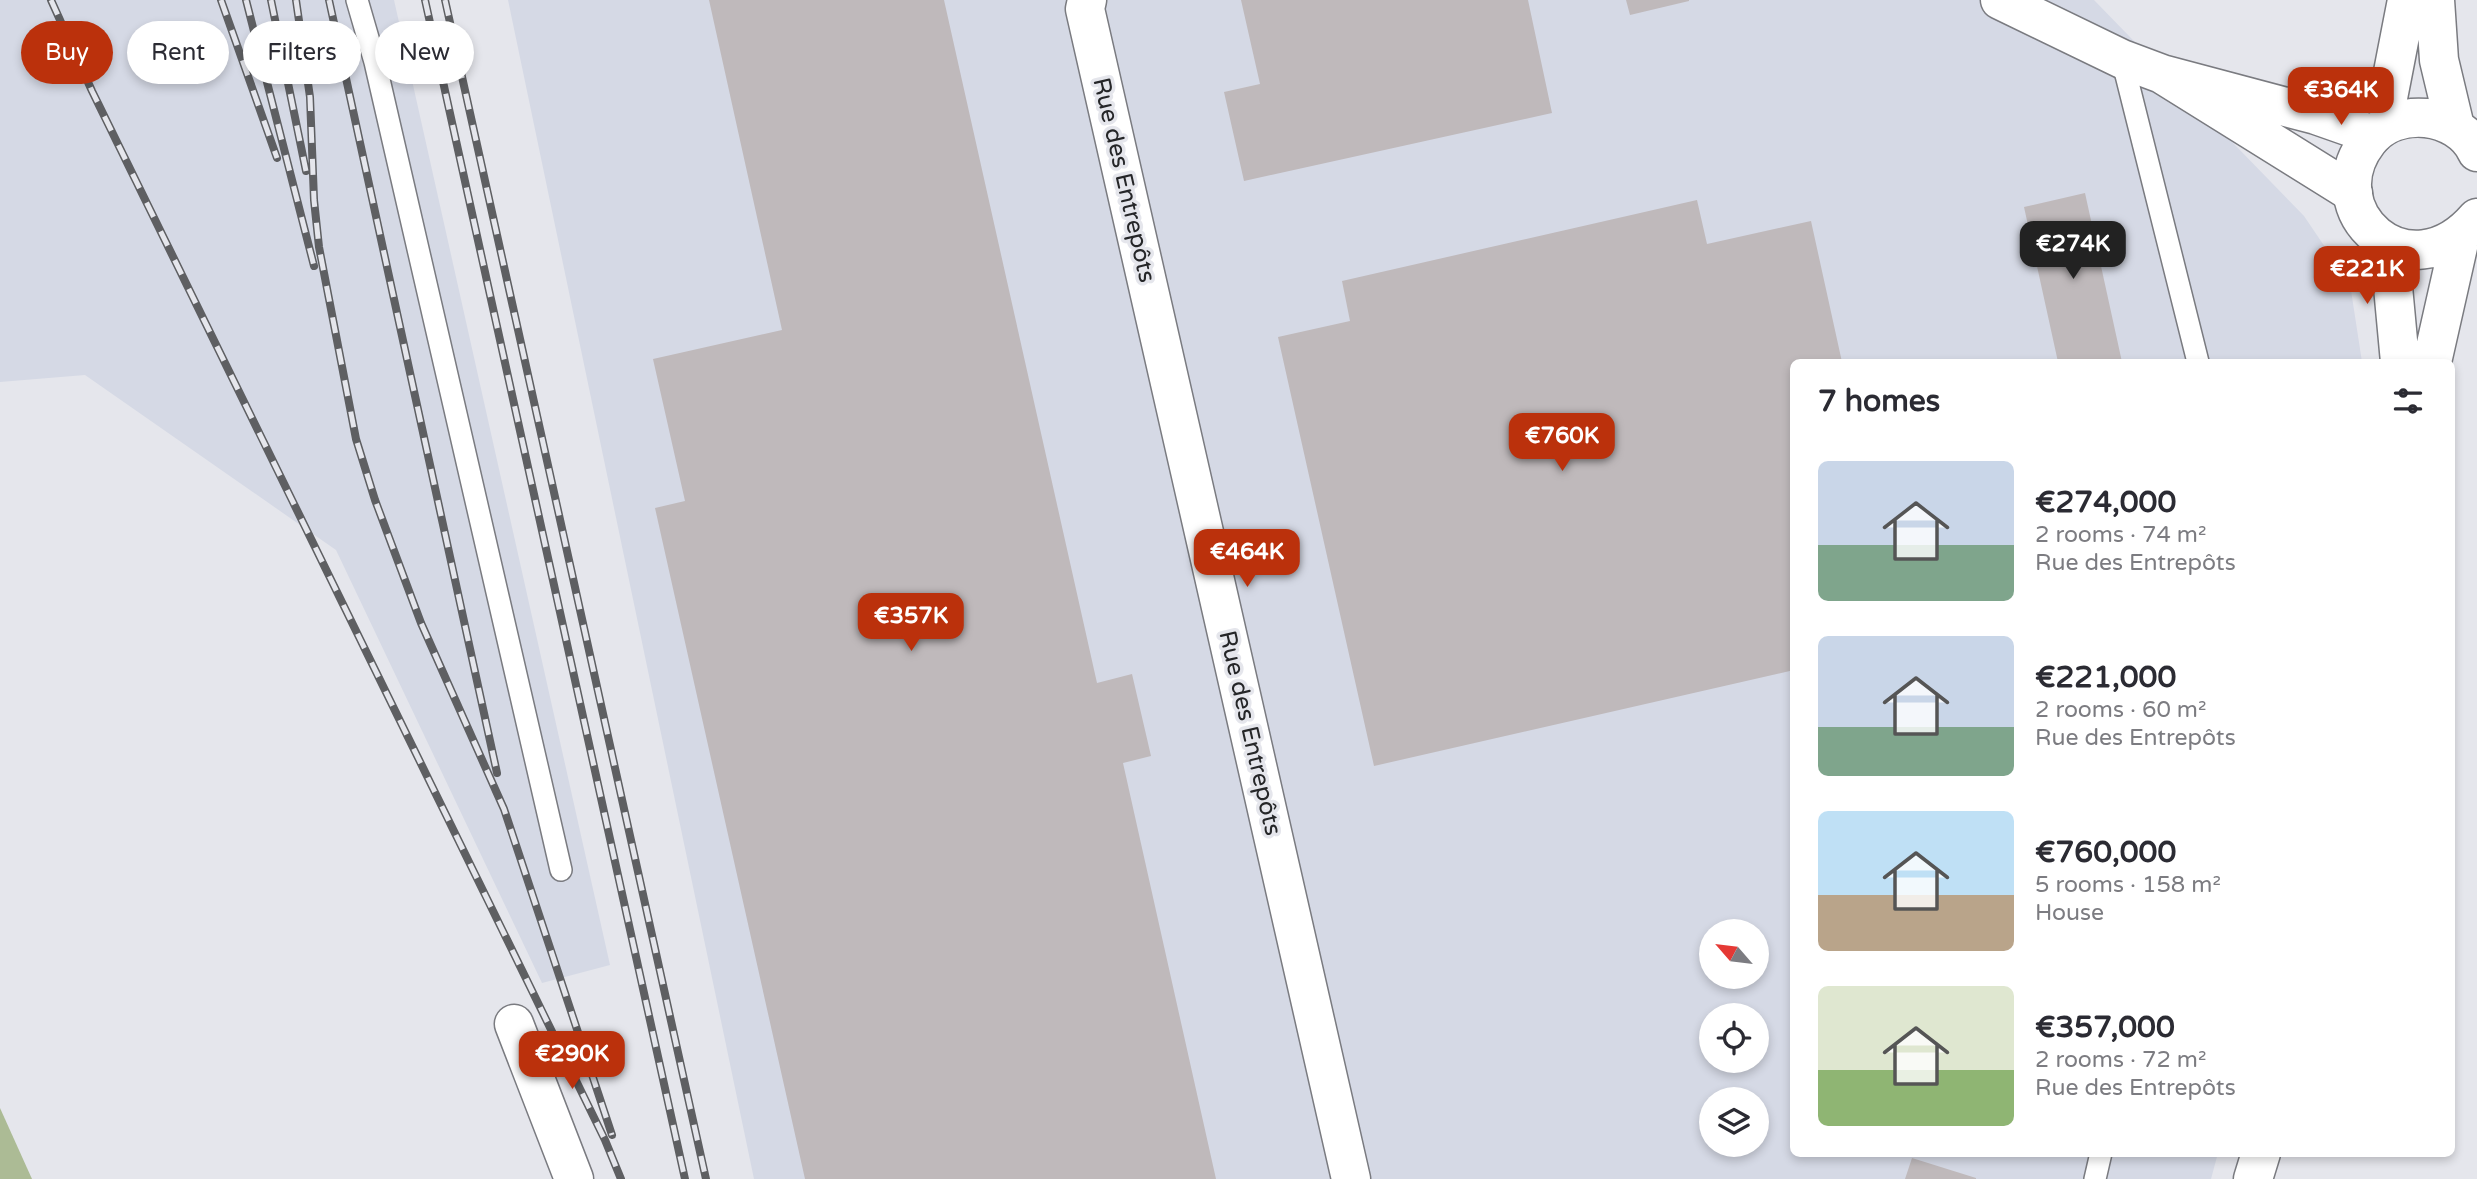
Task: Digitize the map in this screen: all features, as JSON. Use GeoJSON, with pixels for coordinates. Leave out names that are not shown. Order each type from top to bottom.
{"type":"FeatureCollection","features":[{"type":"Feature","properties":{"kind":"street","name":"Rue des Entrepôts"},"geometry":{"type":"LineString","coordinates":[[1087,0],[1088,23],[1351,1179]]}},
{"type":"Feature","properties":{"kind":"street"},"geometry":{"type":"LineString","coordinates":[[2000,0],[2122,59],[2162,74],[2316,115],[2383,128]]}},
{"type":"Feature","properties":{"kind":"street"},"geometry":{"type":"LineString","coordinates":[[2383,128],[2407,0]]}},
{"type":"Feature","properties":{"kind":"street"},"geometry":{"type":"LineString","coordinates":[[2435,0],[2440,61],[2466,139]]}},
{"type":"Feature","properties":{"kind":"street"},"geometry":{"type":"LineString","coordinates":[[2162,74],[2353,193]]}},
{"type":"Feature","properties":{"kind":"street"},"geometry":{"type":"LineString","coordinates":[[2466,139],[2435,119],[2414,117],[2383,128],[2360,151],[2353,172],[2353,193],[2359,214],[2371,231],[2389,244],[2412,251],[2437,249],[2468,228]]}},
{"type":"Feature","properties":{"kind":"street"},"geometry":{"type":"LineString","coordinates":[[2433,359],[2468,228]]}},
{"type":"Feature","properties":{"kind":"street"},"geometry":{"type":"LineString","coordinates":[[2389,244],[2400,359]]}},
{"type":"Feature","properties":{"kind":"street"},"geometry":{"type":"LineString","coordinates":[[514,1024],[573,1179]]}},
{"type":"Feature","properties":{"kind":"lane"},"geometry":{"type":"LineString","coordinates":[[357,0],[381,89],[561,870]]}},
{"type":"Feature","properties":{"kind":"lane"},"geometry":{"type":"LineString","coordinates":[[2122,59],[2197,359]]}},
{"type":"Feature","properties":{"kind":"lane"},"geometry":{"type":"LineString","coordinates":[[2095,1179],[2100,1157]]}},
{"type":"Feature","properties":{"kind":"shaded area"},"geometry":{"type":"Polygon","coordinates":[[[0,0],[394,0],[399,21],[375,21],[375,84],[413,84],[610,965],[542,983],[336,550],[85,375],[0,382],[0,0]]]}},
{"type":"Feature","properties":{"kind":"shaded area"},"geometry":{"type":"Polygon","coordinates":[[[508,0],[2094,0],[2304,216],[2350,284],[2362,359],[1790,359],[1790,1157],[2217,1157],[2211,1179],[754,1179],[508,0]]]}},
{"type":"Feature","properties":{"kind":"green space"},"geometry":{"type":"Polygon","coordinates":[[[0,1108],[32,1179],[0,1179],[0,1108]]]}},
{"type":"Feature","properties":{"kind":"building"},"geometry":{"type":"Polygon","coordinates":[[[709,0],[944,0],[1097,683],[1132,674],[1151,756],[1123,763],[1216,1179],[805,1179],[655,508],[685,501],[653,359],[782,330],[709,0]]]}},
{"type":"Feature","properties":{"kind":"building"},"geometry":{"type":"Polygon","coordinates":[[[1241,0],[1528,0],[1552,113],[1244,181],[1224,92],[1260,84],[1241,0]]]}},
{"type":"Feature","properties":{"kind":"building"},"geometry":{"type":"Polygon","coordinates":[[[1626,0],[1689,0],[1689,1],[1630,15],[1626,0]]]}},
{"type":"Feature","properties":{"kind":"building"},"geometry":{"type":"Polygon","coordinates":[[[2085,193],[2121,359],[2057,359],[2024,207],[2085,193]]]}},
{"type":"Feature","properties":{"kind":"building"},"geometry":{"type":"Polygon","coordinates":[[[1697,200],[1707,244],[1811,221],[1841,359],[1790,359],[1790,671],[1374,766],[1278,337],[1350,321],[1342,281],[1697,200]]]}},
{"type":"Feature","properties":{"kind":"building"},"geometry":{"type":"Polygon","coordinates":[[[1912,1158],[1976,1178],[1976,1179],[1905,1179],[1912,1158]]]}},
{"type":"Feature","properties":{"kind":"railway"},"geometry":{"type":"LineString","coordinates":[[51,0],[92,91],[605,1140],[621,1179]]}},
{"type":"Feature","properties":{"kind":"railway"},"geometry":{"type":"LineString","coordinates":[[221,0],[277,158]]}},
{"type":"Feature","properties":{"kind":"railway"},"geometry":{"type":"LineString","coordinates":[[246,0],[314,266]]}},
{"type":"Feature","properties":{"kind":"railway"},"geometry":{"type":"LineString","coordinates":[[271,0],[306,171]]}},
{"type":"Feature","properties":{"kind":"railway"},"geometry":{"type":"LineString","coordinates":[[296,0],[310,97],[314,200],[319,247],[356,439],[375,500],[421,623],[504,809],[612,1135]]}},
{"type":"Feature","properties":{"kind":"railway"},"geometry":{"type":"LineString","coordinates":[[329,0],[497,773]]}},
{"type":"Feature","properties":{"kind":"railway"},"geometry":{"type":"LineString","coordinates":[[425,0],[685,1179]]}},
{"type":"Feature","properties":{"kind":"railway"},"geometry":{"type":"LineString","coordinates":[[445,0],[706,1179]]}}]}
